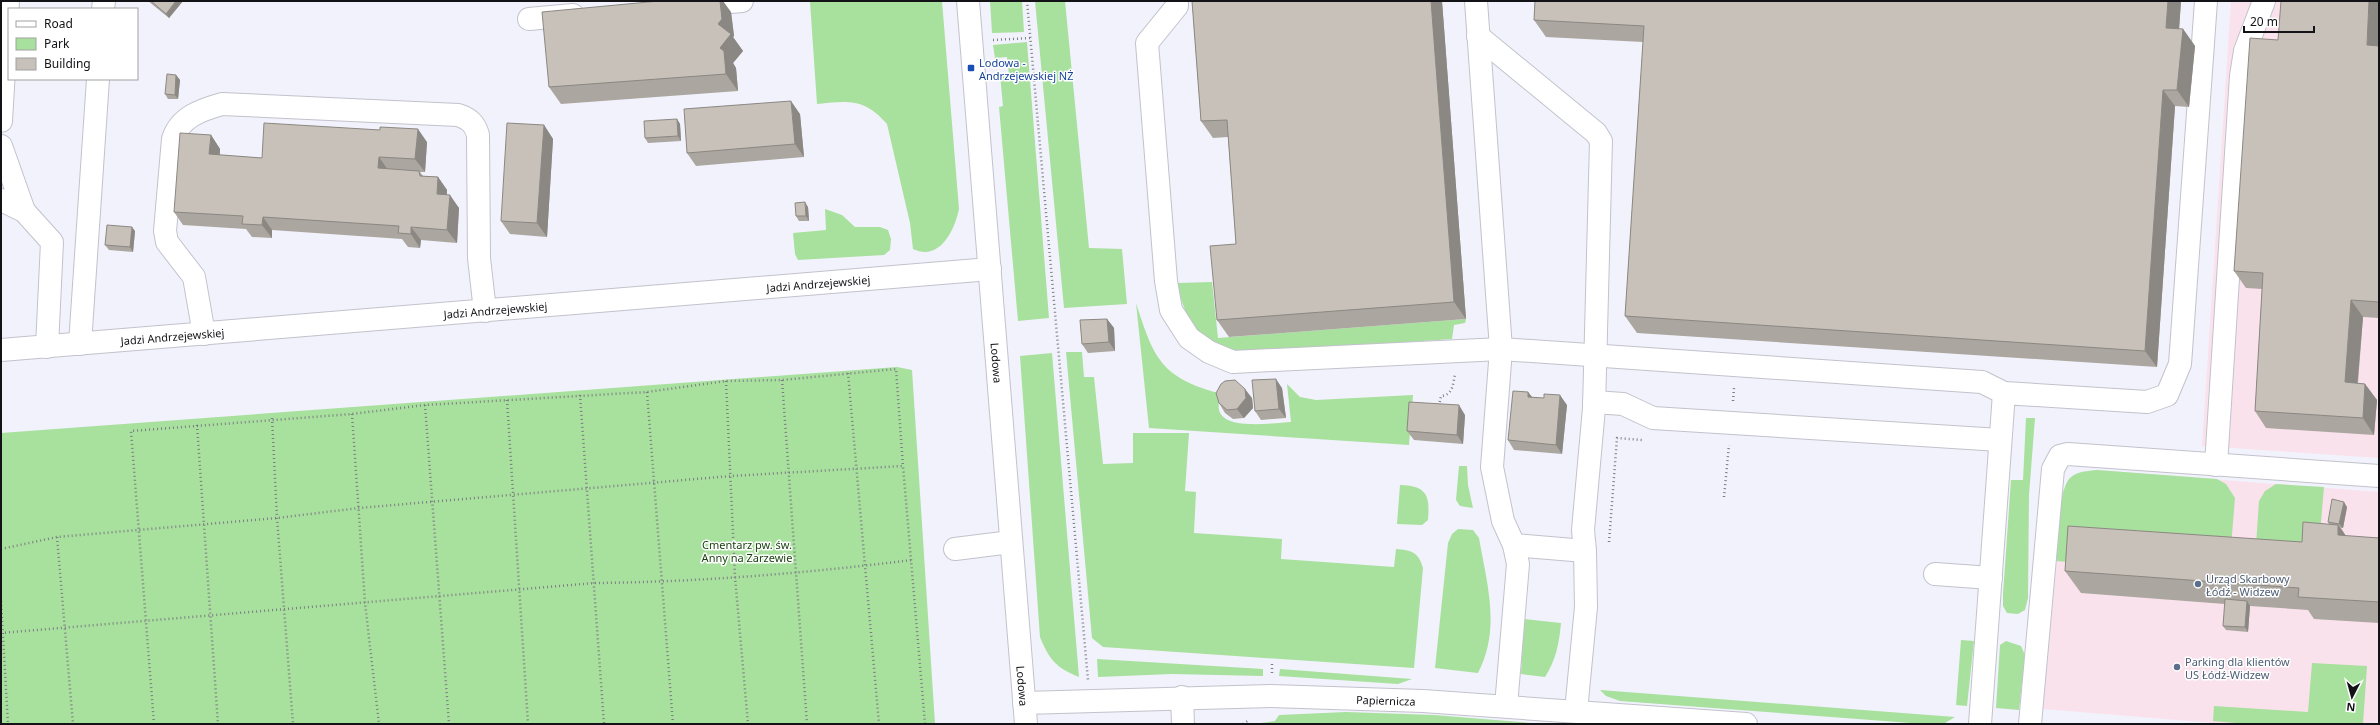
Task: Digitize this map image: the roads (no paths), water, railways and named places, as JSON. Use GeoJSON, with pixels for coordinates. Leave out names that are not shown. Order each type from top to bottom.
{"type":"FeatureCollection","features":[{"type":"Feature","properties":{"kind":"street"},"geometry":{"type":"LineString","coordinates":[[1,121],[8,1]]}},
{"type":"Feature","properties":{"kind":"street"},"geometry":{"type":"LineString","coordinates":[[679,6],[742,1]]}},
{"type":"Feature","properties":{"kind":"street","name":"Lodowa"},"geometry":{"type":"LineString","coordinates":[[968,1],[1025,714]]}},
{"type":"Feature","properties":{"kind":"street"},"geometry":{"type":"LineString","coordinates":[[1177,1],[1177,6],[1147,43],[1166,281],[1171,310],[1189,338],[1209,352],[1232,362],[1501,349],[1982,382],[2004,393],[2146,402],[2167,395],[2180,364],[2206,1]]}},
{"type":"Feature","properties":{"kind":"street"},"geometry":{"type":"LineString","coordinates":[[1476,1],[1501,349],[1492,467],[1503,521],[1514,545],[1518,564],[1518,579],[1506,706]]}},
{"type":"Feature","properties":{"kind":"street"},"geometry":{"type":"LineString","coordinates":[[2216,465],[2241,76],[2245,51],[2264,1]]}},
{"type":"Feature","properties":{"kind":"street"},"geometry":{"type":"LineString","coordinates":[[529,19],[592,14]]}},
{"type":"Feature","properties":{"kind":"street"},"geometry":{"type":"LineString","coordinates":[[1478,36],[1596,133],[1601,141],[1594,402],[1583,530],[1586,607],[1576,711]]}},
{"type":"Feature","properties":{"kind":"street"},"geometry":{"type":"LineString","coordinates":[[80,344],[98,80]]}},
{"type":"Feature","properties":{"kind":"street"},"geometry":{"type":"LineString","coordinates":[[204,334],[194,277],[167,242],[165,231],[173,139],[177,128],[204,110],[222,104],[458,115],[466,118],[475,125],[478,135],[479,258],[485,311]]}},
{"type":"Feature","properties":{"kind":"street"},"geometry":{"type":"LineString","coordinates":[[1,146],[24,211]]}},
{"type":"Feature","properties":{"kind":"street"},"geometry":{"type":"LineString","coordinates":[[1,200],[24,211],[52,242],[53,263],[47,347]]}},
{"type":"Feature","properties":{"kind":"street","name":"Jadzi Andrzejewskiej"},"geometry":{"type":"LineString","coordinates":[[1,350],[990,269]]}},
{"type":"Feature","properties":{"kind":"street"},"geometry":{"type":"LineString","coordinates":[[1980,724],[2004,393]]}},
{"type":"Feature","properties":{"kind":"street"},"geometry":{"type":"LineString","coordinates":[[1594,402],[1630,406],[1653,418],[2000,440]]}},
{"type":"Feature","properties":{"kind":"street"},"geometry":{"type":"LineString","coordinates":[[2030,724],[2037,631],[2055,462],[2060,456],[2068,454],[2379,476]]}},
{"type":"Feature","properties":{"kind":"street"},"geometry":{"type":"LineString","coordinates":[[955,549],[1012,542]]}},
{"type":"Feature","properties":{"kind":"street"},"geometry":{"type":"LineString","coordinates":[[1514,545],[1585,551]]}},
{"type":"Feature","properties":{"kind":"street"},"geometry":{"type":"LineString","coordinates":[[1935,574],[1991,578]]}},
{"type":"Feature","properties":{"kind":"street","name":"Papiernicza"},"geometry":{"type":"LineString","coordinates":[[1025,714],[1090,702],[1182,697],[1271,696],[1423,701],[1746,724]]}},
{"type":"Feature","properties":{"kind":"street"},"geometry":{"type":"LineString","coordinates":[[1182,697],[1183,724]]}},
{"type":"Feature","properties":{"kind":"place","name":"Lodowa - Andrzejewskiej NŻ"},"geometry":{"type":"Point","coordinates":[971,68]}},
{"type":"Feature","properties":{"kind":"place","name":"Urząd Skarbowy Łódź - Widzew"},"geometry":{"type":"Point","coordinates":[2198,584]}},
{"type":"Feature","properties":{"kind":"place","name":"Parking dla klientów US Łódź-Widzew"},"geometry":{"type":"Point","coordinates":[2177,667]}},
{"type":"Feature","properties":{"kind":"park label","name":"Cmentarz pw. św. Anny na Zarzewie"},"geometry":{"type":"Point","coordinates":[747,550]}}]}
